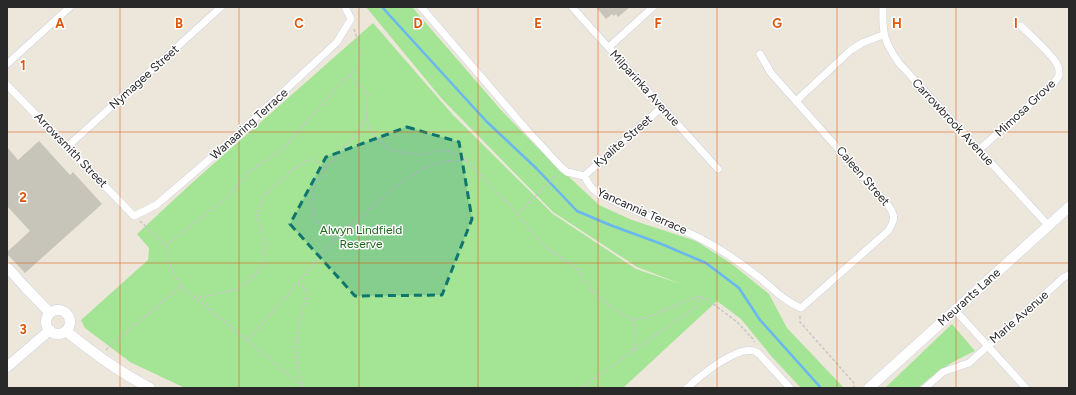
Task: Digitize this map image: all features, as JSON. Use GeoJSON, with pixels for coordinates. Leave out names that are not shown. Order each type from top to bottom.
{"type":"FeatureCollection","features":[{"type":"Feature","properties":{"kind":"street"},"geometry":{"type":"LineString","coordinates":[[7,64],[70,7]]}},
{"type":"Feature","properties":{"kind":"street","name":"Nymagee Street"},"geometry":{"type":"LineString","coordinates":[[68,146],[221,7]]}},
{"type":"Feature","properties":{"kind":"street"},"geometry":{"type":"LineString","coordinates":[[346,7],[351,19]]}},
{"type":"Feature","properties":{"kind":"street"},"geometry":{"type":"LineString","coordinates":[[421,7],[526,129],[562,168],[567,172],[584,176]]}},
{"type":"Feature","properties":{"kind":"street","name":"Milparinka Avenue"},"geometry":{"type":"LineString","coordinates":[[572,7],[718,169]]}},
{"type":"Feature","properties":{"kind":"street"},"geometry":{"type":"LineString","coordinates":[[608,47],[653,7]]}},
{"type":"Feature","properties":{"kind":"street","name":"Carrowbrook Avenue"},"geometry":{"type":"LineString","coordinates":[[883,7],[884,35],[890,50],[899,63],[1048,225]]}},
{"type":"Feature","properties":{"kind":"street","name":"Wanaaring Terrace"},"geometry":{"type":"LineString","coordinates":[[134,216],[156,205],[224,147],[338,42],[351,19]]}},
{"type":"Feature","properties":{"kind":"street","name":"Mimosa Grove"},"geometry":{"type":"LineString","coordinates":[[979,150],[1047,90],[1055,82],[1059,75],[1059,66],[1021,26]]}},
{"type":"Feature","properties":{"kind":"street"},"geometry":{"type":"LineString","coordinates":[[796,101],[851,50],[862,43],[884,35]]}},
{"type":"Feature","properties":{"kind":"street","name":"Caleen Street"},"geometry":{"type":"LineString","coordinates":[[760,54],[770,73],[888,204],[894,213],[894,223],[888,231],[801,308]]}},
{"type":"Feature","properties":{"kind":"street","name":"Arrowsmith Street"},"geometry":{"type":"LineString","coordinates":[[7,85],[68,146],[134,216]]}},
{"type":"Feature","properties":{"kind":"street","name":"Kyalite Street"},"geometry":{"type":"LineString","coordinates":[[584,176],[662,107]]}},
{"type":"Feature","properties":{"kind":"street","name":"Yancannia Terrace"},"geometry":{"type":"LineString","coordinates":[[584,176],[593,190],[637,212],[677,227],[725,252],[766,283],[779,296],[801,308]]}},
{"type":"Feature","properties":{"kind":"street","name":"Meurants Lane"},"geometry":{"type":"LineString","coordinates":[[869,388],[1069,206]]}},
{"type":"Feature","properties":{"kind":"street"},"geometry":{"type":"LineString","coordinates":[[7,267],[50,313]]}},
{"type":"Feature","properties":{"kind":"street","name":"Marie Avenue"},"geometry":{"type":"LineString","coordinates":[[955,310],[988,346],[1064,277],[1069,275]]}},
{"type":"Feature","properties":{"kind":"street"},"geometry":{"type":"LineString","coordinates":[[58,310],[65,312],[68,315],[70,322],[70,325],[66,331],[59,334],[50,330],[47,327],[46,320],[50,313],[58,310]]}},
{"type":"Feature","properties":{"kind":"street"},"geometry":{"type":"LineString","coordinates":[[7,367],[50,330]]}},
{"type":"Feature","properties":{"kind":"street"},"geometry":{"type":"LineString","coordinates":[[66,331],[104,361],[150,388]]}},
{"type":"Feature","properties":{"kind":"street"},"geometry":{"type":"LineString","coordinates":[[925,388],[943,372],[969,362],[988,346],[1026,388]]}},
{"type":"Feature","properties":{"kind":"street"},"geometry":{"type":"LineString","coordinates":[[688,388],[728,358],[743,351],[754,351],[759,354],[790,388]]}},
{"type":"Feature","properties":{"kind":"path"},"geometry":{"type":"LineString","coordinates":[[166,245],[225,199],[251,170],[282,150],[339,85],[350,75],[359,64],[360,48],[351,19]]}},
{"type":"Feature","properties":{"kind":"path"},"geometry":{"type":"LineString","coordinates":[[350,75],[368,95],[366,117],[370,130],[383,145],[395,151],[406,153],[424,154],[444,150],[454,153],[466,160],[518,214],[543,245],[576,268],[595,294],[623,314],[632,319],[646,318],[696,297],[701,297],[708,300],[737,322],[753,340],[755,345],[754,351]]}},
{"type":"Feature","properties":{"kind":"path"},"geometry":{"type":"LineString","coordinates":[[335,240],[315,220],[312,203],[314,185],[326,168],[358,132],[366,117]]}},
{"type":"Feature","properties":{"kind":"path"},"geometry":{"type":"LineString","coordinates":[[198,298],[237,289],[251,280],[263,264],[265,242],[257,216],[263,197],[293,169],[307,160],[314,160],[326,168]]}},
{"type":"Feature","properties":{"kind":"path"},"geometry":{"type":"LineString","coordinates":[[248,340],[335,240],[394,187],[423,168],[446,161],[466,160]]}},
{"type":"Feature","properties":{"kind":"path"},"geometry":{"type":"LineString","coordinates":[[518,214],[553,179]]}},
{"type":"Feature","properties":{"kind":"path"},"geometry":{"type":"LineString","coordinates":[[134,216],[166,245],[168,262],[181,286],[198,298],[305,388]]}},
{"type":"Feature","properties":{"kind":"path"},"geometry":{"type":"LineString","coordinates":[[297,283],[308,291],[301,313],[297,341],[296,359],[301,384]]}},
{"type":"Feature","properties":{"kind":"path"},"geometry":{"type":"LineString","coordinates":[[106,350],[181,286]]}},
{"type":"Feature","properties":{"kind":"path"},"geometry":{"type":"LineString","coordinates":[[581,388],[698,305],[701,297]]}},
{"type":"Feature","properties":{"kind":"path"},"geometry":{"type":"LineString","coordinates":[[801,308],[800,322],[854,383],[854,388]]}},
{"type":"Feature","properties":{"kind":"path"},"geometry":{"type":"LineString","coordinates":[[632,319],[636,335],[636,342],[632,353]]}},
{"type":"Feature","properties":{"kind":"highlighted area"},"geometry":{"type":"Polygon","coordinates":[[[407,127],[459,142],[472,219],[442,295],[355,296],[290,224],[326,157],[407,127]]]}},
{"type":"Feature","properties":{"kind":"green space","name":"Alwyn Lindfield Reserve"},"geometry":{"type":"Polygon","coordinates":[[[366,7],[412,7],[501,110],[537,147],[599,205],[632,220],[696,241],[732,264],[769,294],[787,328],[844,388],[801,388],[772,357],[741,319],[717,301],[623,388],[185,388],[130,362],[85,328],[81,320],[148,260],[149,248],[137,234],[193,182],[373,23],[453,115],[553,214],[636,269],[681,284],[637,267],[553,212],[442,99],[366,7]]]}},
{"type":"Feature","properties":{"kind":"green space"},"geometry":{"type":"Polygon","coordinates":[[[952,324],[975,351],[945,367],[918,388],[885,388],[952,324]]]}},
{"type":"Feature","properties":{"kind":"building"},"geometry":{"type":"Polygon","coordinates":[[[596,7],[630,7],[618,17],[616,14],[614,16],[612,14],[606,19],[596,7]]]}},
{"type":"Feature","properties":{"kind":"building"},"geometry":{"type":"Polygon","coordinates":[[[39,141],[70,175],[73,172],[102,204],[25,273],[7,254],[7,252],[30,231],[7,206],[7,147],[18,160],[39,141]]]}},
{"type":"Feature","properties":{"kind":"waterway"},"geometry":{"type":"LineString","coordinates":[[382,7],[486,121],[536,168],[577,211],[706,263],[739,288],[760,320],[821,388]]}}]}
